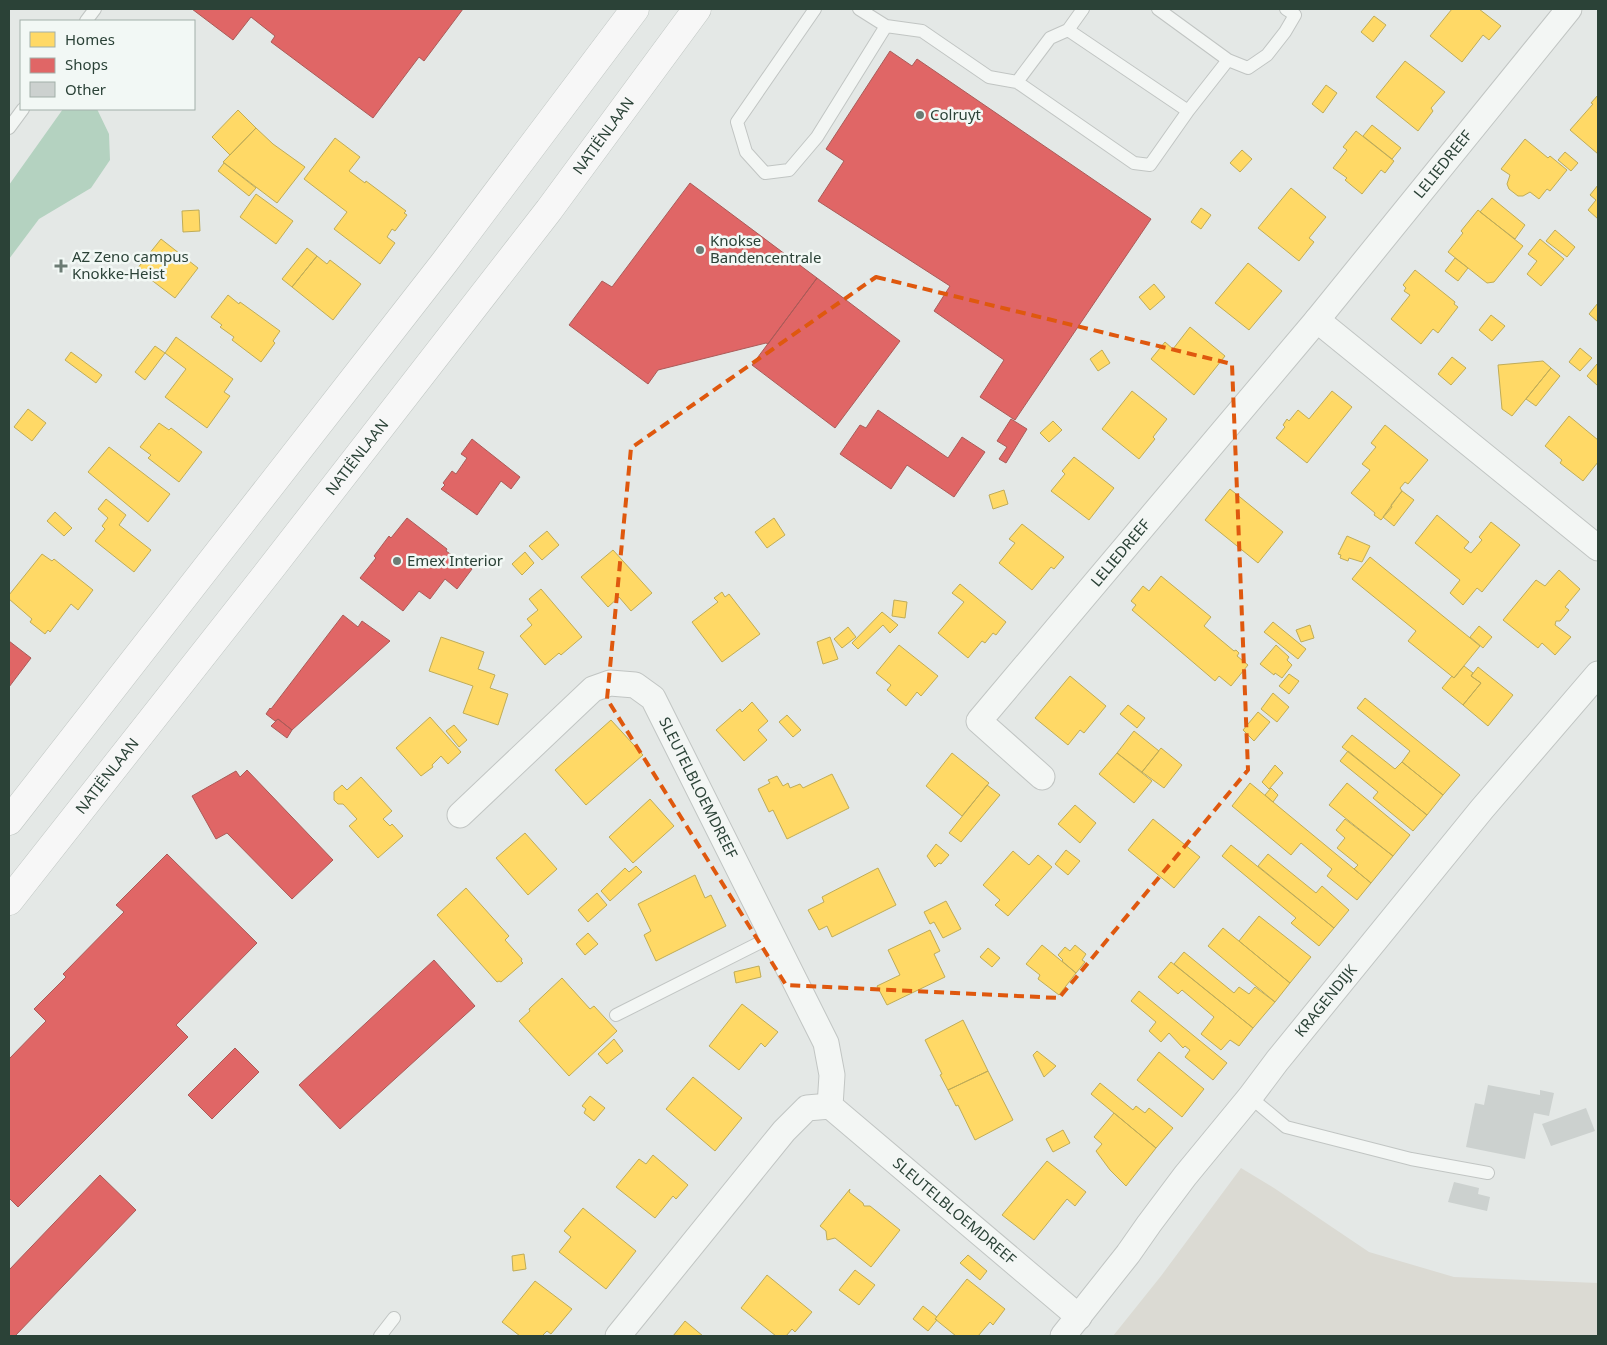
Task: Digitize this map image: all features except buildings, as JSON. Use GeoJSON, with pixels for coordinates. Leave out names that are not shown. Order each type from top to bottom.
{"type":"FeatureCollection","features":[{"type":"Feature","properties":{"kind":"main road"},"geometry":{"type":"LineString","coordinates":[[9,821],[444,263],[635,9]]}},
{"type":"Feature","properties":{"kind":"main road","name":"NATIËNLAAN"},"geometry":{"type":"LineString","coordinates":[[9,901],[272,567],[549,210],[697,9]]}},
{"type":"Feature","properties":{"kind":"street","name":"LELIEDREEF"},"geometry":{"type":"LineString","coordinates":[[1042,777],[979,721],[1317,320],[1569,9]]}},
{"type":"Feature","properties":{"kind":"street"},"geometry":{"type":"LineString","coordinates":[[1317,320],[1598,548]]}},
{"type":"Feature","properties":{"kind":"street","name":"KRAGENDIJK"},"geometry":{"type":"LineString","coordinates":[[1063,1336],[1128,1254],[1148,1224],[1185,1176],[1250,1097],[1276,1061],[1482,809],[1598,674]]}},
{"type":"Feature","properties":{"kind":"street","name":"SLEUTELBLOEMDREEF"},"geometry":{"type":"LineString","coordinates":[[460,815],[593,689],[610,683],[635,685],[653,698],[826,1043],[832,1074],[830,1106],[1079,1317]]}},
{"type":"Feature","properties":{"kind":"street"},"geometry":{"type":"LineString","coordinates":[[618,1336],[784,1131],[807,1108],[830,1106]]}},
{"type":"Feature","properties":{"kind":"lane"},"geometry":{"type":"LineString","coordinates":[[87,20],[95,9]]}},
{"type":"Feature","properties":{"kind":"lane"},"geometry":{"type":"LineString","coordinates":[[815,9],[738,122],[746,152],[765,173],[789,170],[817,137],[886,26]]}},
{"type":"Feature","properties":{"kind":"lane"},"geometry":{"type":"LineString","coordinates":[[859,9],[886,26],[922,31],[989,77],[1017,82],[1134,163],[1150,165],[1188,111],[1228,60]]}},
{"type":"Feature","properties":{"kind":"lane"},"geometry":{"type":"LineString","coordinates":[[1017,82],[1050,38],[1068,30],[1083,9]]}},
{"type":"Feature","properties":{"kind":"lane"},"geometry":{"type":"LineString","coordinates":[[1158,9],[1228,60],[1248,68],[1267,55],[1285,32],[1294,11]]}},
{"type":"Feature","properties":{"kind":"lane"},"geometry":{"type":"LineString","coordinates":[[1068,30],[1188,111]]}},
{"type":"Feature","properties":{"kind":"lane"},"geometry":{"type":"LineString","coordinates":[[9,128],[22,110]]}},
{"type":"Feature","properties":{"kind":"lane"},"geometry":{"type":"LineString","coordinates":[[616,1015],[773,936]]}},
{"type":"Feature","properties":{"kind":"lane"},"geometry":{"type":"LineString","coordinates":[[1250,1097],[1286,1127],[1411,1159],[1488,1173]]}},
{"type":"Feature","properties":{"kind":"lane"},"geometry":{"type":"LineString","coordinates":[[380,1336],[394,1318]]}},
{"type":"Feature","properties":{"kind":"highlighted area"},"geometry":{"type":"Polygon","coordinates":[[[876,277],[1232,364],[1248,770],[1059,998],[786,985],[607,699],[631,448],[876,277]]]}},
{"type":"Feature","properties":{"kind":"shaded area"},"geometry":{"type":"Polygon","coordinates":[[[62,110],[97,110],[109,134],[110,160],[91,188],[39,219],[9,259],[9,185],[62,110]]]}},
{"type":"Feature","properties":{"kind":"shaded area"},"geometry":{"type":"Polygon","coordinates":[[[1241,1168],[1369,1252],[1454,1277],[1598,1283],[1598,1336],[1113,1336],[1161,1276],[1241,1168]]]}},
{"type":"Feature","properties":{"kind":"place","name":"Colruyt"},"geometry":{"type":"Point","coordinates":[920,115]}},
{"type":"Feature","properties":{"kind":"place","name":"Knokse Bandencentrale"},"geometry":{"type":"Point","coordinates":[700,250]}},
{"type":"Feature","properties":{"kind":"place","name":"AZ Zeno campus Knokke-Heist"},"geometry":{"type":"Point","coordinates":[61,266]}},
{"type":"Feature","properties":{"kind":"place","name":"Emex Interior"},"geometry":{"type":"Point","coordinates":[397,561]}}]}
